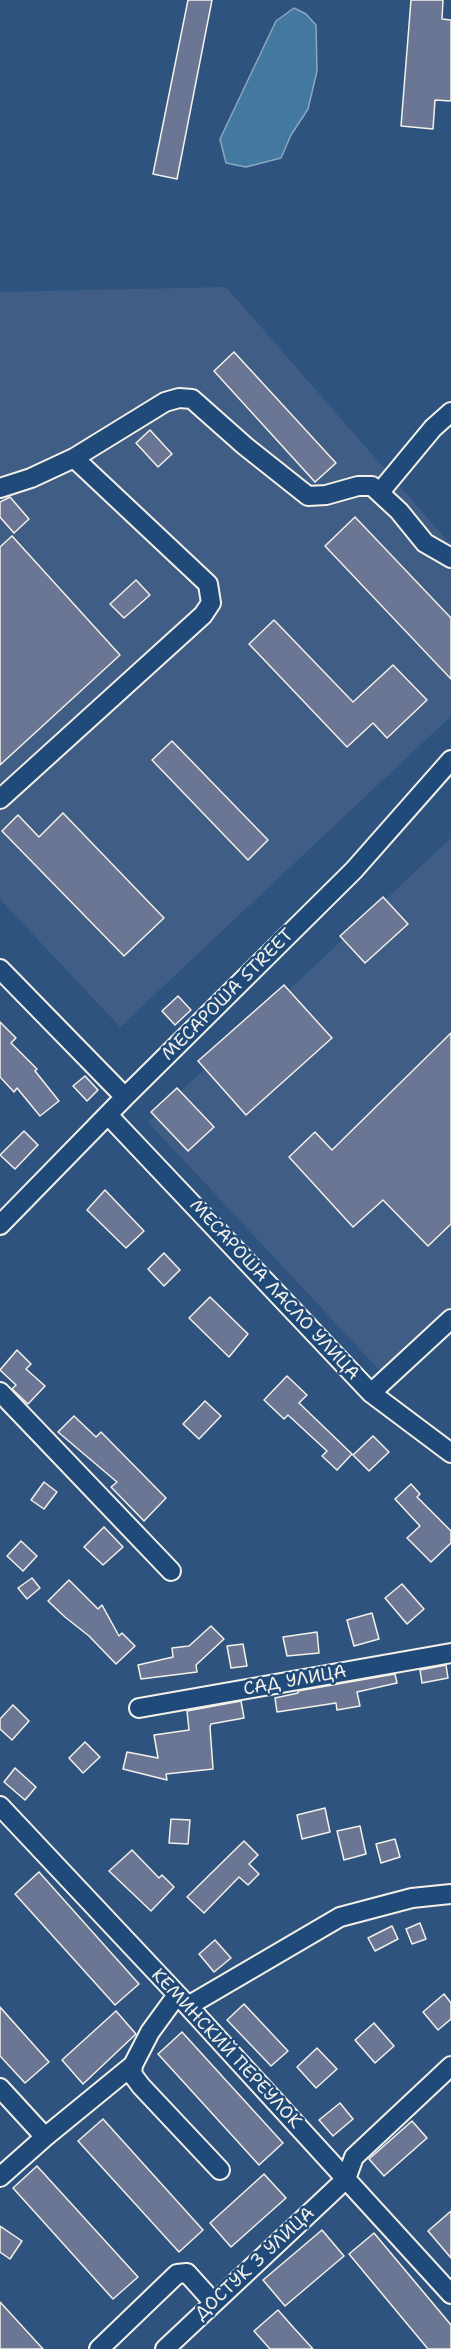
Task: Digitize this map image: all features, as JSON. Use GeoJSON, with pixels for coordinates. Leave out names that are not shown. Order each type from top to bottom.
{"type":"FeatureCollection","features":[{"type":"Feature","properties":{"kind":"street"},"geometry":{"type":"LineString","coordinates":[[0,488],[32,478],[74,458],[165,402],[179,398],[192,399],[261,460],[308,496],[326,495],[358,486],[372,486],[399,511],[424,543],[451,558]]}},
{"type":"Feature","properties":{"kind":"street"},"geometry":{"type":"LineString","coordinates":[[380,492],[433,428],[451,412]]}},
{"type":"Feature","properties":{"kind":"street"},"geometry":{"type":"LineString","coordinates":[[0,800],[203,615],[212,603],[208,584],[74,458]]}},
{"type":"Feature","properties":{"kind":"street","name":"МЕСАРОША STREET"},"geometry":{"type":"LineString","coordinates":[[0,1225],[125,1097],[354,870],[451,760]]}},
{"type":"Feature","properties":{"kind":"street"},"geometry":{"type":"LineString","coordinates":[[0,969],[125,1097]]}},
{"type":"Feature","properties":{"kind":"street","name":"МЕСАРОША ЛАСЛО УЛИЦА"},"geometry":{"type":"LineString","coordinates":[[108,1115],[371,1393],[451,1453]]}},
{"type":"Feature","properties":{"kind":"street"},"geometry":{"type":"LineString","coordinates":[[371,1393],[451,1319]]}},
{"type":"Feature","properties":{"kind":"street"},"geometry":{"type":"LineString","coordinates":[[0,1392],[171,1571]]}},
{"type":"Feature","properties":{"kind":"street","name":"САД УЛИЦА"},"geometry":{"type":"LineString","coordinates":[[139,1708],[451,1653]]}},
{"type":"Feature","properties":{"kind":"street","name":"КЕМИНСКИЙ ПЕРЕУЛОК"},"geometry":{"type":"LineString","coordinates":[[0,1806],[182,2000],[451,2294]]}},
{"type":"Feature","properties":{"kind":"street"},"geometry":{"type":"LineString","coordinates":[[220,2170],[132,2074],[133,2065],[150,2032],[182,2000],[340,1917],[412,1898],[451,1894]]}},
{"type":"Feature","properties":{"kind":"street"},"geometry":{"type":"LineString","coordinates":[[0,2177],[133,2065]]}},
{"type":"Feature","properties":{"kind":"street"},"geometry":{"type":"LineString","coordinates":[[346,2179],[354,2157],[451,2066]]}},
{"type":"Feature","properties":{"kind":"street"},"geometry":{"type":"LineString","coordinates":[[0,2088],[45,2137]]}},
{"type":"Feature","properties":{"kind":"street","name":"ДОСТУК 3 УЛИЦА"},"geometry":{"type":"LineString","coordinates":[[165,2349],[346,2179]]}},
{"type":"Feature","properties":{"kind":"street"},"geometry":{"type":"LineString","coordinates":[[99,2349],[177,2274],[188,2273],[214,2303]]}},
{"type":"Feature","properties":{"kind":"shaded area"},"geometry":{"type":"Polygon","coordinates":[[[294,8],[306,14],[316,25],[317,71],[308,109],[291,135],[281,158],[246,167],[226,163],[220,139],[276,21],[294,8]]]}},
{"type":"Feature","properties":{"kind":"shaded area"},"geometry":{"type":"Polygon","coordinates":[[[226,287],[451,545],[451,716],[120,1027],[0,899],[0,292],[226,287]]]}},
{"type":"Feature","properties":{"kind":"shaded area"},"geometry":{"type":"Polygon","coordinates":[[[451,838],[451,1309],[382,1373],[148,1122],[451,838]]]}},
{"type":"Feature","properties":{"kind":"building"},"geometry":{"type":"Polygon","coordinates":[[[188,0],[212,0],[177,179],[153,174],[188,0]]]}},
{"type":"Feature","properties":{"kind":"building"},"geometry":{"type":"Polygon","coordinates":[[[411,0],[443,0],[442,19],[451,20],[451,101],[435,100],[433,129],[401,126],[411,0]]]}},
{"type":"Feature","properties":{"kind":"building"},"geometry":{"type":"Polygon","coordinates":[[[234,352],[336,463],[315,482],[214,371],[234,352]]]}},
{"type":"Feature","properties":{"kind":"building"},"geometry":{"type":"Polygon","coordinates":[[[150,430],[172,454],[158,467],[136,443],[150,430]]]}},
{"type":"Feature","properties":{"kind":"building"},"geometry":{"type":"Polygon","coordinates":[[[10,497],[29,519],[14,533],[0,517],[0,502],[10,497]]]}},
{"type":"Feature","properties":{"kind":"building"},"geometry":{"type":"Polygon","coordinates":[[[355,517],[451,618],[451,679],[325,546],[355,517]]]}},
{"type":"Feature","properties":{"kind":"building"},"geometry":{"type":"Polygon","coordinates":[[[12,536],[120,655],[0,765],[0,547],[12,536]]]}},
{"type":"Feature","properties":{"kind":"building"},"geometry":{"type":"Polygon","coordinates":[[[136,580],[150,595],[124,618],[110,604],[136,580]]]}},
{"type":"Feature","properties":{"kind":"building"},"geometry":{"type":"Polygon","coordinates":[[[274,620],[353,702],[393,665],[427,700],[387,738],[373,723],[347,747],[249,644],[274,620]]]}},
{"type":"Feature","properties":{"kind":"building"},"geometry":{"type":"Polygon","coordinates":[[[172,741],[268,840],[248,860],[152,760],[172,741]]]}},
{"type":"Feature","properties":{"kind":"building"},"geometry":{"type":"Polygon","coordinates":[[[63,813],[164,918],[124,956],[2,831],[18,815],[39,837],[63,813]]]}},
{"type":"Feature","properties":{"kind":"building"},"geometry":{"type":"Polygon","coordinates":[[[383,897],[408,924],[365,963],[340,936],[383,897]]]}},
{"type":"Feature","properties":{"kind":"building"},"geometry":{"type":"Polygon","coordinates":[[[284,985],[332,1038],[246,1115],[198,1061],[284,985]]]}},
{"type":"Feature","properties":{"kind":"building"},"geometry":{"type":"Polygon","coordinates":[[[178,996],[191,1010],[175,1025],[162,1011],[178,996]]]}},
{"type":"Feature","properties":{"kind":"building"},"geometry":{"type":"Polygon","coordinates":[[[0,1022],[16,1038],[11,1043],[37,1069],[35,1071],[59,1101],[40,1116],[17,1088],[14,1092],[0,1077],[0,1022]]]}},
{"type":"Feature","properties":{"kind":"building"},"geometry":{"type":"Polygon","coordinates":[[[451,1033],[451,1224],[428,1246],[383,1200],[353,1227],[289,1157],[315,1132],[332,1150],[451,1033]]]}},
{"type":"Feature","properties":{"kind":"building"},"geometry":{"type":"Polygon","coordinates":[[[85,1076],[98,1090],[87,1101],[73,1086],[85,1076]]]}},
{"type":"Feature","properties":{"kind":"building"},"geometry":{"type":"Polygon","coordinates":[[[177,1088],[214,1127],[188,1151],[151,1112],[177,1088]]]}},
{"type":"Feature","properties":{"kind":"building"},"geometry":{"type":"Polygon","coordinates":[[[24,1131],[38,1145],[15,1169],[0,1155],[24,1131]]]}},
{"type":"Feature","properties":{"kind":"building"},"geometry":{"type":"Polygon","coordinates":[[[105,1190],[144,1231],[126,1248],[87,1210],[105,1190]]]}},
{"type":"Feature","properties":{"kind":"building"},"geometry":{"type":"Polygon","coordinates":[[[164,1253],[180,1270],[164,1286],[148,1269],[164,1253]]]}},
{"type":"Feature","properties":{"kind":"building"},"geometry":{"type":"Polygon","coordinates":[[[210,1297],[248,1334],[229,1357],[189,1318],[210,1297]]]}},
{"type":"Feature","properties":{"kind":"building"},"geometry":{"type":"Polygon","coordinates":[[[17,1350],[31,1364],[26,1369],[45,1386],[28,1404],[12,1389],[16,1385],[0,1370],[17,1350]]]}},
{"type":"Feature","properties":{"kind":"building"},"geometry":{"type":"Polygon","coordinates":[[[287,1376],[307,1395],[299,1403],[352,1454],[337,1470],[322,1456],[327,1451],[288,1415],[284,1419],[264,1400],[287,1376]]]}},
{"type":"Feature","properties":{"kind":"building"},"geometry":{"type":"Polygon","coordinates":[[[205,1401],[221,1416],[199,1439],[183,1424],[205,1401]]]}},
{"type":"Feature","properties":{"kind":"building"},"geometry":{"type":"Polygon","coordinates":[[[74,1416],[96,1437],[101,1432],[166,1498],[144,1521],[111,1487],[117,1482],[58,1432],[74,1416]]]}},
{"type":"Feature","properties":{"kind":"building"},"geometry":{"type":"Polygon","coordinates":[[[373,1436],[389,1452],[369,1471],[353,1455],[373,1436]]]}},
{"type":"Feature","properties":{"kind":"building"},"geometry":{"type":"Polygon","coordinates":[[[44,1482],[57,1492],[44,1509],[31,1500],[44,1482]]]}},
{"type":"Feature","properties":{"kind":"building"},"geometry":{"type":"Polygon","coordinates":[[[411,1484],[420,1494],[417,1497],[451,1531],[451,1543],[431,1562],[407,1538],[420,1526],[395,1499],[411,1484]]]}},
{"type":"Feature","properties":{"kind":"building"},"geometry":{"type":"Polygon","coordinates":[[[104,1527],[123,1547],[103,1565],[84,1547],[104,1527]]]}},
{"type":"Feature","properties":{"kind":"building"},"geometry":{"type":"Polygon","coordinates":[[[21,1541],[37,1556],[23,1571],[7,1556],[21,1541]]]}},
{"type":"Feature","properties":{"kind":"building"},"geometry":{"type":"Polygon","coordinates":[[[32,1578],[40,1588],[27,1599],[18,1588],[32,1578]]]}},
{"type":"Feature","properties":{"kind":"building"},"geometry":{"type":"Polygon","coordinates":[[[69,1580],[98,1609],[102,1605],[119,1636],[122,1633],[135,1646],[116,1664],[89,1636],[48,1601],[69,1580]]]}},
{"type":"Feature","properties":{"kind":"building"},"geometry":{"type":"Polygon","coordinates":[[[402,1584],[424,1609],[407,1624],[385,1598],[402,1584]]]}},
{"type":"Feature","properties":{"kind":"building"},"geometry":{"type":"Polygon","coordinates":[[[372,1613],[379,1639],[354,1646],[347,1620],[372,1613]]]}},
{"type":"Feature","properties":{"kind":"building"},"geometry":{"type":"Polygon","coordinates":[[[211,1626],[224,1639],[196,1665],[197,1672],[141,1679],[138,1665],[173,1657],[172,1648],[189,1646],[211,1626]]]}},
{"type":"Feature","properties":{"kind":"building"},"geometry":{"type":"Polygon","coordinates":[[[317,1632],[319,1653],[287,1656],[283,1637],[317,1632]]]}},
{"type":"Feature","properties":{"kind":"building"},"geometry":{"type":"Polygon","coordinates":[[[243,1644],[247,1666],[231,1668],[227,1646],[243,1644]]]}},
{"type":"Feature","properties":{"kind":"building"},"geometry":{"type":"Polygon","coordinates":[[[446,1665],[448,1678],[422,1683],[420,1670],[446,1665]]]}},
{"type":"Feature","properties":{"kind":"building"},"geometry":{"type":"Polygon","coordinates":[[[395,1674],[397,1683],[357,1692],[360,1706],[337,1710],[336,1703],[277,1712],[275,1698],[298,1693],[298,1691],[395,1674]]]}},
{"type":"Feature","properties":{"kind":"building"},"geometry":{"type":"Polygon","coordinates":[[[241,1701],[244,1718],[211,1724],[213,1769],[166,1774],[167,1780],[123,1769],[127,1752],[158,1758],[154,1735],[189,1730],[187,1711],[241,1701]]]}},
{"type":"Feature","properties":{"kind":"building"},"geometry":{"type":"Polygon","coordinates":[[[13,1705],[29,1721],[12,1740],[0,1729],[0,1719],[13,1705]]]}},
{"type":"Feature","properties":{"kind":"building"},"geometry":{"type":"Polygon","coordinates":[[[85,1742],[100,1757],[83,1773],[69,1758],[85,1742]]]}},
{"type":"Feature","properties":{"kind":"building"},"geometry":{"type":"Polygon","coordinates":[[[15,1768],[36,1787],[25,1800],[4,1782],[15,1768]]]}},
{"type":"Feature","properties":{"kind":"building"},"geometry":{"type":"Polygon","coordinates":[[[325,1808],[330,1832],[302,1839],[297,1815],[325,1808]]]}},
{"type":"Feature","properties":{"kind":"building"},"geometry":{"type":"Polygon","coordinates":[[[171,1819],[190,1820],[188,1844],[169,1843],[171,1819]]]}},
{"type":"Feature","properties":{"kind":"building"},"geometry":{"type":"Polygon","coordinates":[[[360,1826],[366,1854],[344,1860],[337,1831],[360,1826]]]}},
{"type":"Feature","properties":{"kind":"building"},"geometry":{"type":"Polygon","coordinates":[[[395,1839],[400,1857],[381,1863],[376,1844],[395,1839]]]}},
{"type":"Feature","properties":{"kind":"building"},"geometry":{"type":"Polygon","coordinates":[[[244,1841],[258,1855],[249,1864],[259,1874],[248,1885],[239,1877],[204,1913],[187,1897],[244,1841]]]}},
{"type":"Feature","properties":{"kind":"building"},"geometry":{"type":"Polygon","coordinates":[[[132,1850],[159,1878],[162,1875],[174,1887],[151,1911],[109,1871],[132,1850]]]}},
{"type":"Feature","properties":{"kind":"building"},"geometry":{"type":"Polygon","coordinates":[[[39,1872],[139,1984],[115,2005],[15,1894],[39,1872]]]}},
{"type":"Feature","properties":{"kind":"building"},"geometry":{"type":"Polygon","coordinates":[[[420,1923],[426,1939],[412,1944],[406,1929],[420,1923]]]}},
{"type":"Feature","properties":{"kind":"building"},"geometry":{"type":"Polygon","coordinates":[[[392,1926],[398,1939],[375,1951],[368,1938],[392,1926]]]}},
{"type":"Feature","properties":{"kind":"building"},"geometry":{"type":"Polygon","coordinates":[[[215,1940],[231,1958],[214,1972],[199,1954],[215,1940]]]}},
{"type":"Feature","properties":{"kind":"building"},"geometry":{"type":"Polygon","coordinates":[[[444,1994],[451,2003],[451,2019],[438,2030],[423,2012],[444,1994]]]}},
{"type":"Feature","properties":{"kind":"building"},"geometry":{"type":"Polygon","coordinates":[[[244,2004],[288,2051],[271,2066],[227,2020],[244,2004]]]}},
{"type":"Feature","properties":{"kind":"building"},"geometry":{"type":"Polygon","coordinates":[[[0,2007],[49,2062],[25,2083],[0,2056],[0,2007]]]}},
{"type":"Feature","properties":{"kind":"building"},"geometry":{"type":"Polygon","coordinates":[[[116,2011],[136,2034],[83,2084],[62,2060],[116,2011]]]}},
{"type":"Feature","properties":{"kind":"building"},"geometry":{"type":"Polygon","coordinates":[[[374,2023],[394,2046],[375,2063],[355,2040],[374,2023]]]}},
{"type":"Feature","properties":{"kind":"building"},"geometry":{"type":"Polygon","coordinates":[[[182,2032],[283,2143],[259,2165],[158,2054],[182,2032]]]}},
{"type":"Feature","properties":{"kind":"building"},"geometry":{"type":"Polygon","coordinates":[[[317,2048],[337,2069],[316,2088],[297,2067],[317,2048]]]}},
{"type":"Feature","properties":{"kind":"building"},"geometry":{"type":"Polygon","coordinates":[[[340,2103],[353,2119],[333,2136],[319,2120],[340,2103]]]}},
{"type":"Feature","properties":{"kind":"building"},"geometry":{"type":"Polygon","coordinates":[[[103,2119],[203,2230],[179,2252],[78,2141],[103,2119]]]}},
{"type":"Feature","properties":{"kind":"building"},"geometry":{"type":"Polygon","coordinates":[[[412,2121],[427,2138],[384,2176],[369,2159],[412,2121]]]}},
{"type":"Feature","properties":{"kind":"building"},"geometry":{"type":"Polygon","coordinates":[[[37,2166],[138,2277],[113,2299],[13,2188],[37,2166]]]}},
{"type":"Feature","properties":{"kind":"building"},"geometry":{"type":"Polygon","coordinates":[[[264,2174],[286,2198],[231,2247],[210,2223],[264,2174]]]}},
{"type":"Feature","properties":{"kind":"building"},"geometry":{"type":"Polygon","coordinates":[[[451,2211],[451,2258],[428,2231],[451,2211]]]}},
{"type":"Feature","properties":{"kind":"building"},"geometry":{"type":"Polygon","coordinates":[[[0,2226],[22,2241],[10,2259],[0,2252],[0,2226]]]}},
{"type":"Feature","properties":{"kind":"building"},"geometry":{"type":"Polygon","coordinates":[[[322,2230],[344,2256],[285,2306],[263,2280],[322,2230]]]}},
{"type":"Feature","properties":{"kind":"building"},"geometry":{"type":"Polygon","coordinates":[[[374,2233],[451,2325],[451,2349],[428,2349],[349,2254],[374,2233]]]}},
{"type":"Feature","properties":{"kind":"building"},"geometry":{"type":"Polygon","coordinates":[[[0,2302],[43,2349],[0,2349],[0,2302]]]}},
{"type":"Feature","properties":{"kind":"building"},"geometry":{"type":"Polygon","coordinates":[[[278,2310],[313,2349],[270,2349],[254,2331],[278,2310]]]}}]}
